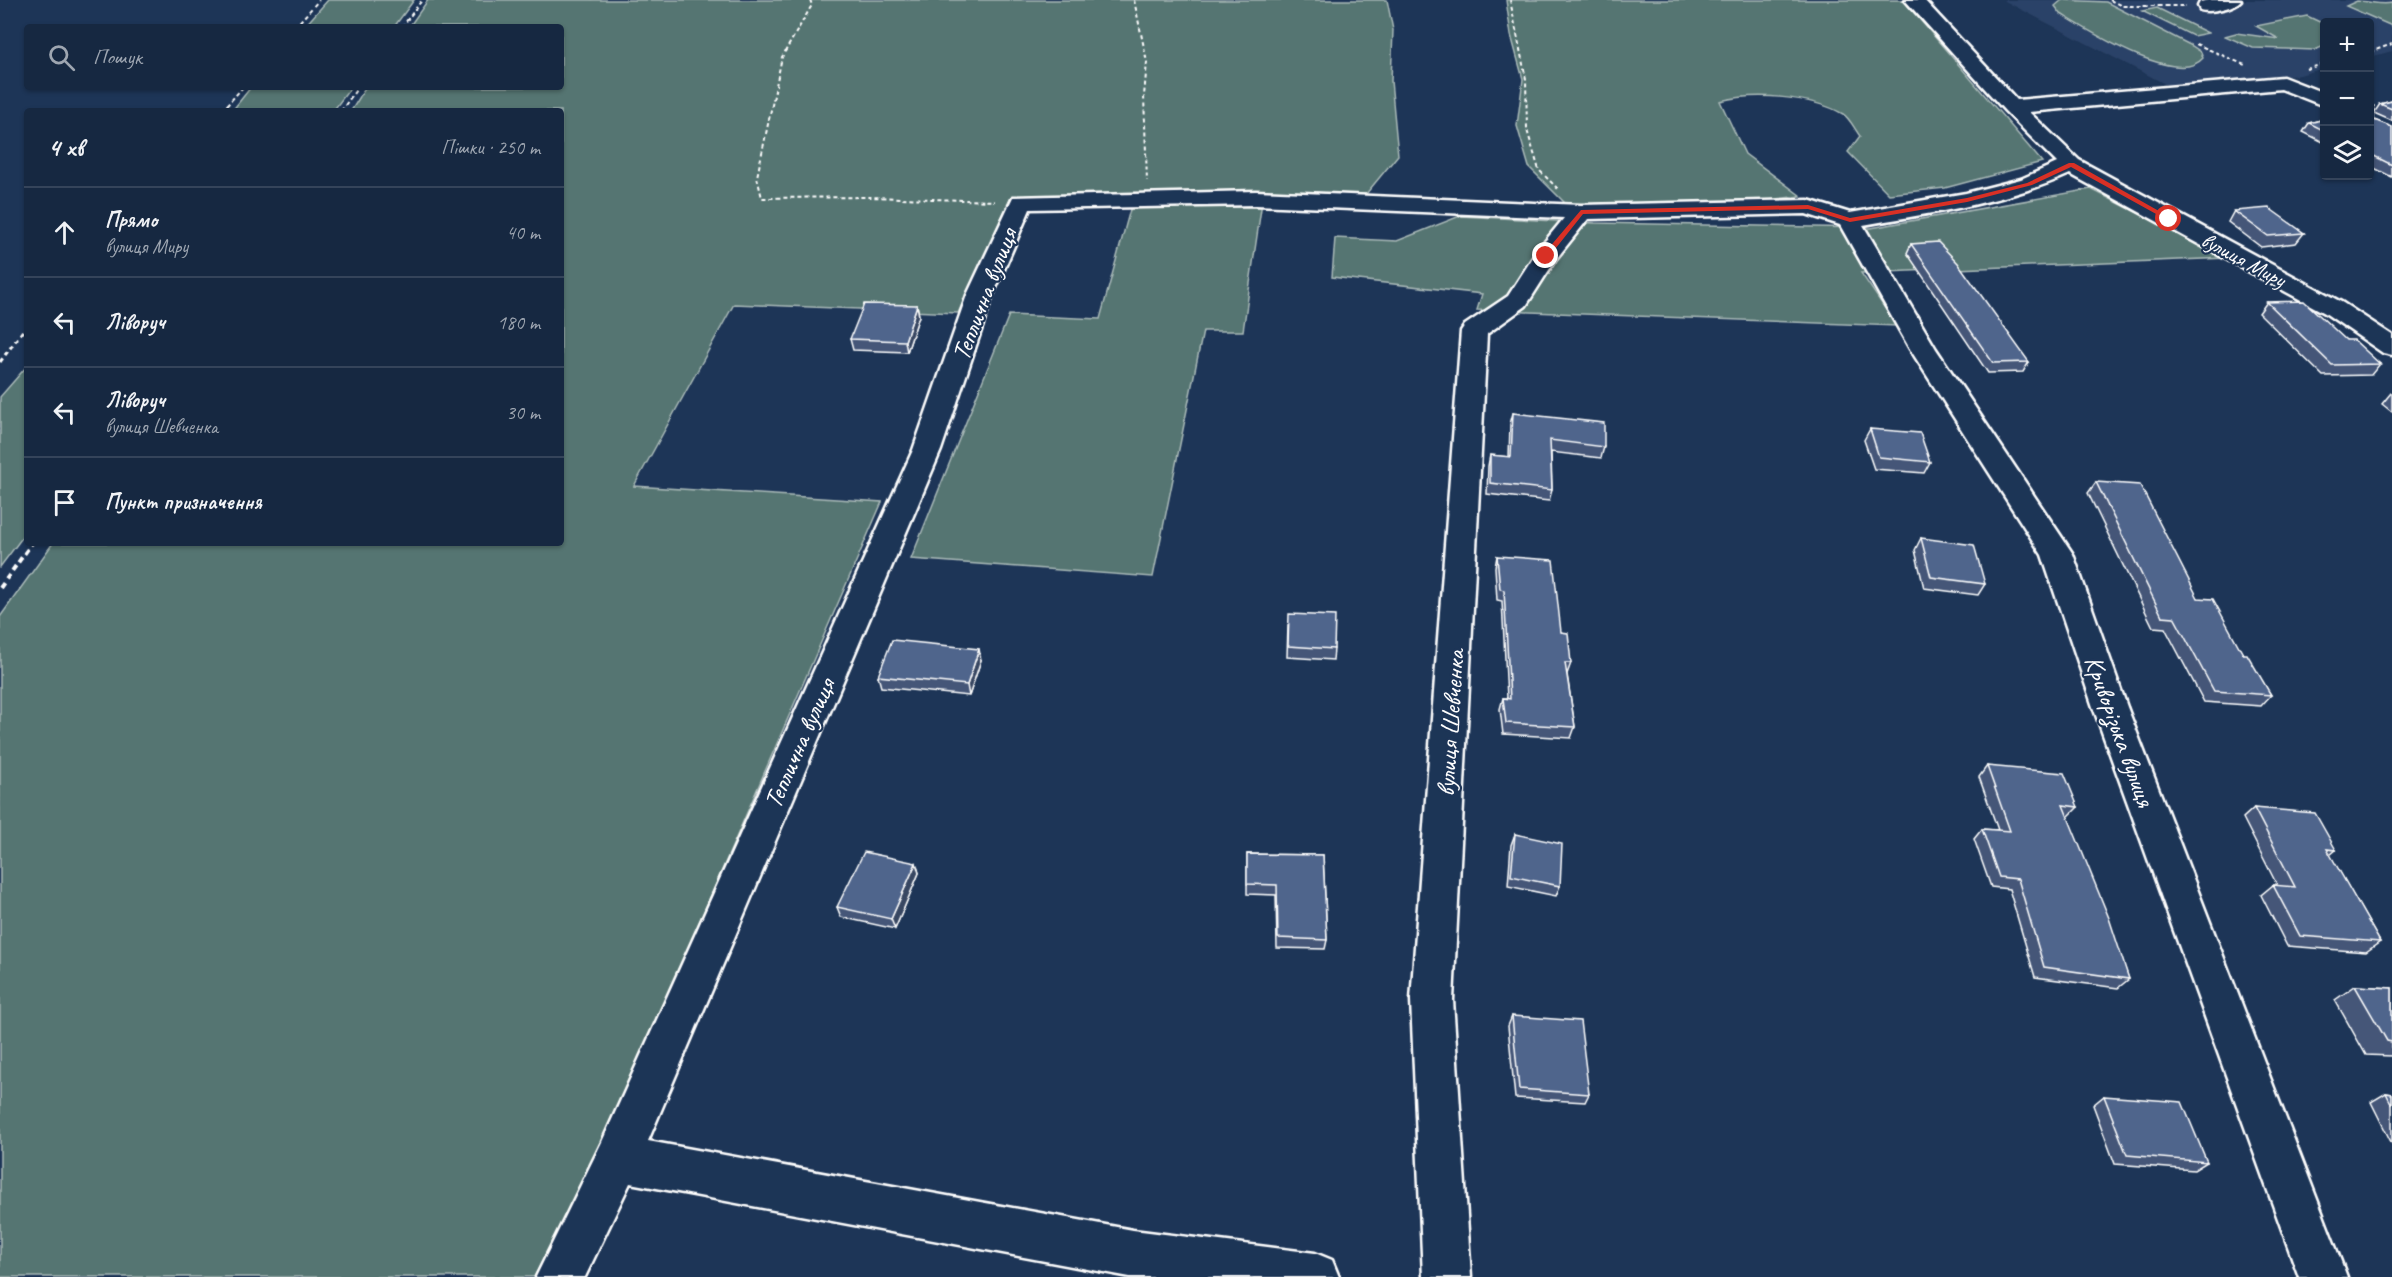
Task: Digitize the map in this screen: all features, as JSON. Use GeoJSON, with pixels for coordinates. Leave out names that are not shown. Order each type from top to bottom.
{"type":"FeatureCollection","features":[{"type":"Feature","properties":{"kind":"street","name":"вулиця Миру"},"geometry":{"type":"LineString","coordinates":[[1914,0],[2012,107],[2071,165],[2334,308],[2392,347]]}},
{"type":"Feature","properties":{"kind":"street"},"geometry":{"type":"LineString","coordinates":[[2207,6],[2232,0]]}},
{"type":"Feature","properties":{"kind":"street"},"geometry":{"type":"LineString","coordinates":[[2012,107],[2283,83],[2320,98]]}},
{"type":"Feature","properties":{"kind":"street"},"geometry":{"type":"LineString","coordinates":[[1021,202],[1148,198],[1256,198],[1581,212],[1808,207],[1850,220],[1978,197],[2030,184],[2071,165]]}},
{"type":"Feature","properties":{"kind":"street","name":"Теплична вулиця"},"geometry":{"type":"LineString","coordinates":[[560,1277],[618,1158],[927,450],[980,296],[1021,202]]}},
{"type":"Feature","properties":{"kind":"street","name":"вулиця Шевченка"},"geometry":{"type":"LineString","coordinates":[[1447,1277],[1432,1000],[1474,331],[1517,301],[1546,256],[1581,212]]}},
{"type":"Feature","properties":{"kind":"street","name":"Криворізька вулиця"},"geometry":{"type":"LineString","coordinates":[[1850,220],[1923,349],[2057,554],[2110,707],[2323,1277]]}},
{"type":"Feature","properties":{"kind":"street"},"geometry":{"type":"LineString","coordinates":[[618,1158],[1133,1254],[1315,1277]]}},
{"type":"Feature","properties":{"kind":"path"},"geometry":{"type":"LineString","coordinates":[[298,24],[319,0]]}},
{"type":"Feature","properties":{"kind":"path"},"geometry":{"type":"LineString","coordinates":[[404,24],[422,0]]}},
{"type":"Feature","properties":{"kind":"path"},"geometry":{"type":"LineString","coordinates":[[810,0],[812,5],[782,57],[757,177],[762,198],[870,196],[1021,202]]}},
{"type":"Feature","properties":{"kind":"path"},"geometry":{"type":"LineString","coordinates":[[1134,0],[1147,62],[1144,96],[1148,198]]}},
{"type":"Feature","properties":{"kind":"path"},"geometry":{"type":"LineString","coordinates":[[1510,0],[1515,34],[1526,79],[1527,130],[1539,170],[1581,212]]}},
{"type":"Feature","properties":{"kind":"path"},"geometry":{"type":"LineString","coordinates":[[2109,0],[2122,6],[2207,6]]}},
{"type":"Feature","properties":{"kind":"path"},"geometry":{"type":"LineString","coordinates":[[2196,44],[2255,69]]}},
{"type":"Feature","properties":{"kind":"path"},"geometry":{"type":"LineString","coordinates":[[2374,51],[2392,44]]}},
{"type":"Feature","properties":{"kind":"path"},"geometry":{"type":"LineString","coordinates":[[225,108],[240,90]]}},
{"type":"Feature","properties":{"kind":"path"},"geometry":{"type":"LineString","coordinates":[[343,108],[356,90]]}},
{"type":"Feature","properties":{"kind":"path"},"geometry":{"type":"LineString","coordinates":[[0,362],[24,328]]}},
{"type":"Feature","properties":{"kind":"path"},"geometry":{"type":"LineString","coordinates":[[0,588],[31,546]]}},
{"type":"Feature","properties":{"kind":"shaded area"},"geometry":{"type":"Polygon","coordinates":[[[2003,0],[2392,0],[2392,51],[2374,56],[2374,18],[2320,18],[2320,69],[2300,75],[2171,87],[2003,0]]]}},
{"type":"Feature","properties":{"kind":"green space"},"geometry":{"type":"Polygon","coordinates":[[[328,0],[414,0],[396,24],[307,24],[328,0]]]}},
{"type":"Feature","properties":{"kind":"green space"},"geometry":{"type":"Polygon","coordinates":[[[428,0],[1387,0],[1393,30],[1391,81],[1398,155],[1361,200],[1263,195],[1243,331],[1203,331],[1153,577],[911,559],[1009,315],[1100,319],[1131,206],[1006,208],[958,313],[734,304],[634,486],[882,502],[602,1146],[534,1277],[0,1277],[0,617],[51,546],[564,546],[564,108],[353,108],[364,90],[564,90],[564,24],[411,24],[428,0]]]}},
{"type":"Feature","properties":{"kind":"green space"},"geometry":{"type":"Polygon","coordinates":[[[1506,0],[1903,0],[2042,162],[1945,188],[1889,194],[1848,152],[1860,136],[1843,114],[1815,103],[1783,97],[1734,98],[1720,101],[1745,154],[1801,196],[1733,204],[1570,208],[1529,167],[1517,126],[1523,79],[1511,35],[1506,0]]]}},
{"type":"Feature","properties":{"kind":"green space"},"geometry":{"type":"Polygon","coordinates":[[[2062,0],[2106,2],[2192,46],[2201,52],[2203,58],[2191,65],[2174,66],[2132,53],[2061,14],[2055,6],[2062,0]]]}},
{"type":"Feature","properties":{"kind":"green space"},"geometry":{"type":"Polygon","coordinates":[[[2357,1],[2392,3],[2392,26],[2374,18],[2346,6],[2357,1]]]}},
{"type":"Feature","properties":{"kind":"green space"},"geometry":{"type":"Polygon","coordinates":[[[2157,8],[2208,33],[2193,36],[2142,11],[2157,8]]]}},
{"type":"Feature","properties":{"kind":"green space"},"geometry":{"type":"Polygon","coordinates":[[[2307,16],[2320,22],[2320,48],[2315,50],[2253,48],[2225,36],[2236,33],[2279,39],[2256,26],[2307,16]]]}},
{"type":"Feature","properties":{"kind":"green space"},"geometry":{"type":"Polygon","coordinates":[[[249,90],[349,90],[335,108],[234,108],[249,90]]]}},
{"type":"Feature","properties":{"kind":"green space"},"geometry":{"type":"Polygon","coordinates":[[[2091,189],[2226,258],[1861,273],[1897,326],[1477,310],[1482,294],[1332,277],[1335,238],[1397,241],[1460,216],[1595,223],[1871,228],[2091,189]]]}},
{"type":"Feature","properties":{"kind":"green space"},"geometry":{"type":"Polygon","coordinates":[[[24,369],[24,535],[0,567],[0,397],[24,369]]]}},
{"type":"Feature","properties":{"kind":"building"},"geometry":{"type":"Polygon","coordinates":[[[2392,101],[2392,109],[2380,104],[2392,101]]]}},
{"type":"Feature","properties":{"kind":"building"},"geometry":{"type":"Polygon","coordinates":[[[2320,120],[2320,128],[2309,123],[2320,120]]]}},
{"type":"Feature","properties":{"kind":"building"},"geometry":{"type":"Polygon","coordinates":[[[2374,120],[2392,127],[2392,165],[2374,156],[2374,120]]]}},
{"type":"Feature","properties":{"kind":"building"},"geometry":{"type":"Polygon","coordinates":[[[2269,208],[2304,233],[2268,236],[2234,211],[2269,208]]]}},
{"type":"Feature","properties":{"kind":"building"},"geometry":{"type":"Polygon","coordinates":[[[1938,242],[1958,263],[2029,362],[1993,363],[1911,244],[1938,242]]]}},
{"type":"Feature","properties":{"kind":"building"},"geometry":{"type":"Polygon","coordinates":[[[2304,301],[2346,340],[2354,340],[2380,364],[2332,365],[2267,302],[2304,301]]]}},
{"type":"Feature","properties":{"kind":"building"},"geometry":{"type":"Polygon","coordinates":[[[864,304],[917,305],[905,341],[850,339],[864,304]]]}},
{"type":"Feature","properties":{"kind":"building"},"geometry":{"type":"Polygon","coordinates":[[[1513,413],[1604,423],[1604,447],[1550,440],[1552,490],[1490,483],[1490,455],[1511,457],[1513,413]]]}},
{"type":"Feature","properties":{"kind":"building"},"geometry":{"type":"Polygon","coordinates":[[[1870,429],[1920,433],[1930,462],[1879,457],[1870,429]]]}},
{"type":"Feature","properties":{"kind":"building"},"geometry":{"type":"Polygon","coordinates":[[[2096,482],[2140,485],[2198,598],[2213,599],[2243,654],[2247,654],[2271,695],[2214,691],[2174,617],[2162,616],[2096,482]]]}},
{"type":"Feature","properties":{"kind":"building"},"geometry":{"type":"Polygon","coordinates":[[[1921,538],[1974,545],[1985,584],[1931,577],[1921,538]]]}},
{"type":"Feature","properties":{"kind":"building"},"geometry":{"type":"Polygon","coordinates":[[[1497,556],[1553,560],[1561,632],[1568,633],[1571,663],[1565,663],[1575,727],[1506,723],[1503,698],[1510,699],[1504,590],[1500,589],[1497,556]]]}},
{"type":"Feature","properties":{"kind":"building"},"geometry":{"type":"Polygon","coordinates":[[[1289,614],[1335,616],[1334,649],[1288,646],[1289,614]]]}},
{"type":"Feature","properties":{"kind":"building"},"geometry":{"type":"Polygon","coordinates":[[[892,640],[979,649],[967,685],[878,676],[892,640]]]}},
{"type":"Feature","properties":{"kind":"building"},"geometry":{"type":"Polygon","coordinates":[[[1987,766],[2064,773],[2078,807],[2063,805],[2109,918],[2129,979],[2044,967],[2018,879],[1999,877],[1982,829],[2010,831],[1987,766]]]}},
{"type":"Feature","properties":{"kind":"building"},"geometry":{"type":"Polygon","coordinates":[[[2254,808],[2315,813],[2336,850],[2327,849],[2380,942],[2300,936],[2273,885],[2295,887],[2254,808]]]}},
{"type":"Feature","properties":{"kind":"building"},"geometry":{"type":"Polygon","coordinates":[[[1515,834],[1562,844],[1560,886],[1511,876],[1515,834]]]}},
{"type":"Feature","properties":{"kind":"building"},"geometry":{"type":"Polygon","coordinates":[[[864,852],[916,863],[891,919],[837,907],[864,852]]]}},
{"type":"Feature","properties":{"kind":"building"},"geometry":{"type":"Polygon","coordinates":[[[1247,854],[1323,855],[1327,940],[1278,938],[1277,885],[1247,884],[1247,854]]]}},
{"type":"Feature","properties":{"kind":"building"},"geometry":{"type":"Polygon","coordinates":[[[2355,986],[2392,988],[2392,1042],[2387,1041],[2355,986]]]}},
{"type":"Feature","properties":{"kind":"building"},"geometry":{"type":"Polygon","coordinates":[[[1512,1016],[1580,1021],[1589,1094],[1519,1089],[1512,1016]]]}},
{"type":"Feature","properties":{"kind":"building"},"geometry":{"type":"Polygon","coordinates":[[[2386,1093],[2392,1094],[2392,1105],[2386,1093]]]}},
{"type":"Feature","properties":{"kind":"building"},"geometry":{"type":"Polygon","coordinates":[[[2104,1096],[2182,1102],[2207,1162],[2127,1155],[2104,1096]]]}},
{"type":"Feature","properties":{"kind":"route"},"geometry":{"type":"LineString","coordinates":[[1546,256],[1581,212],[1808,207],[1850,220],[1967,200],[2030,184],[2071,165],[2169,219]]}}]}
